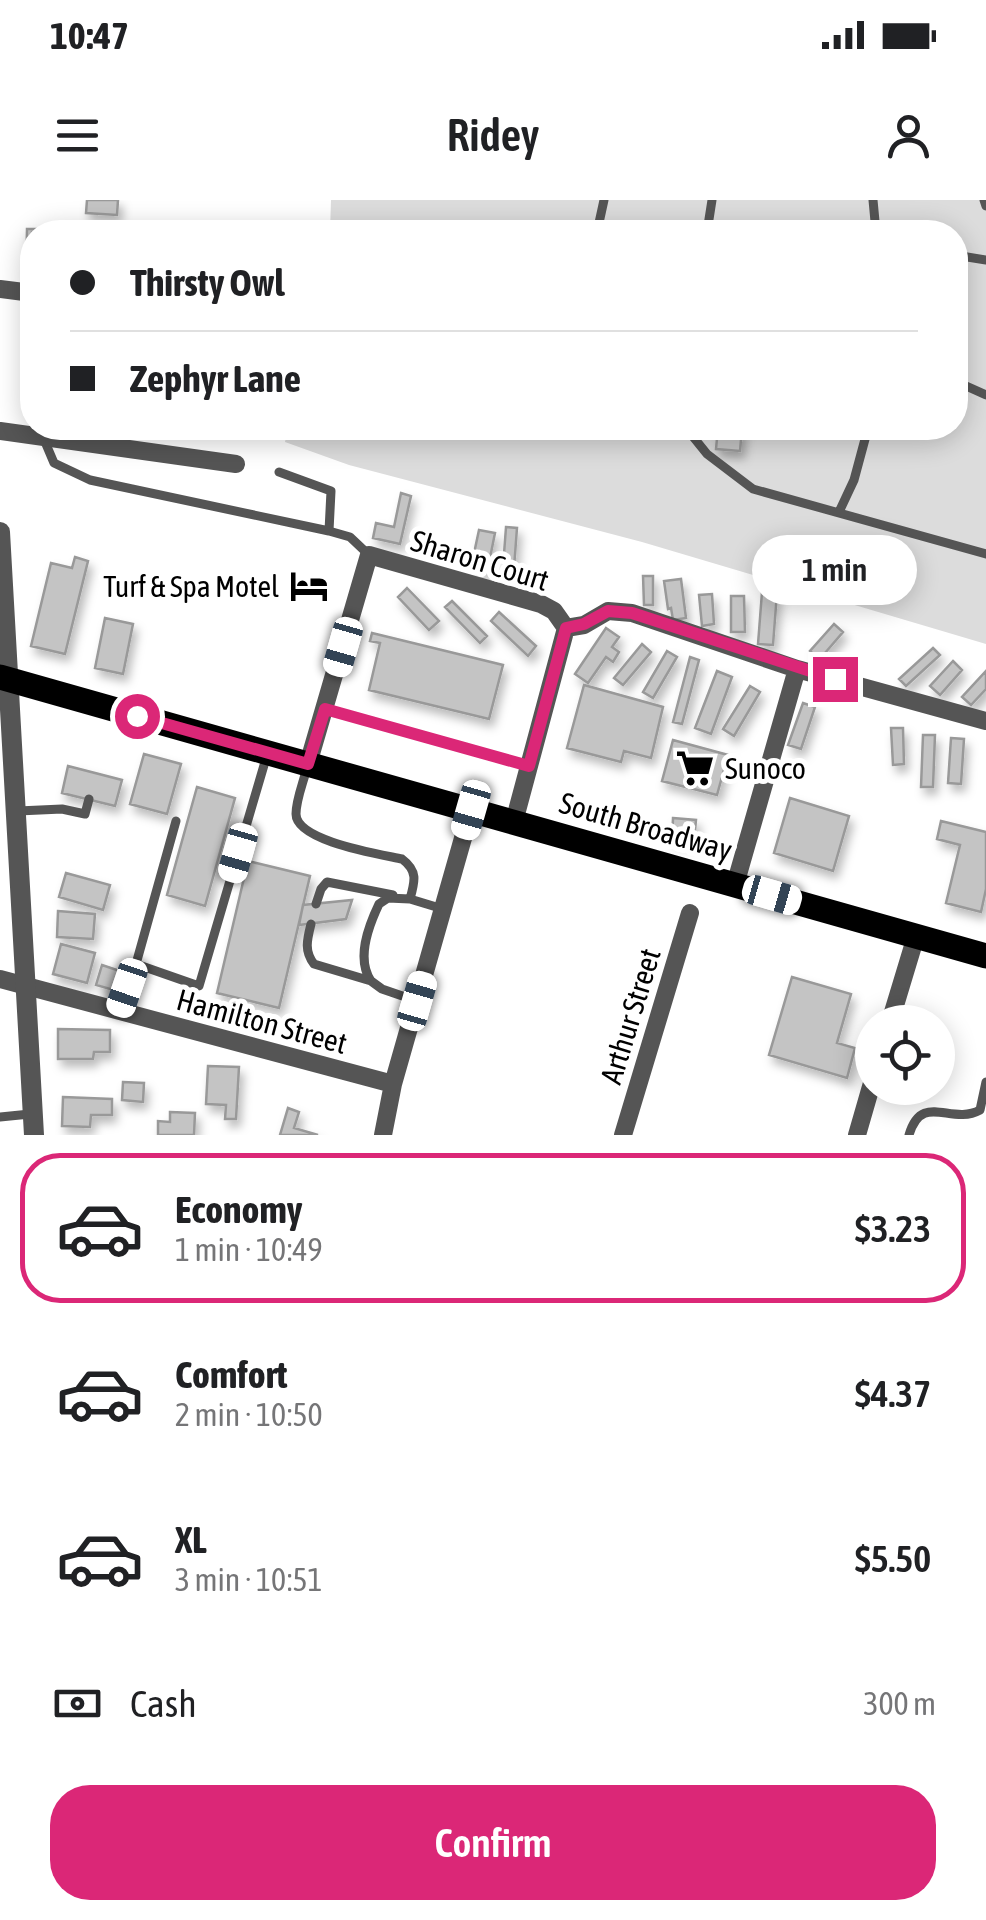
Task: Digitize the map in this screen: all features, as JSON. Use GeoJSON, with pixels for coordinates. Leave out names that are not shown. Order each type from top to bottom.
{"type":"FeatureCollection","features":[{"type":"Feature","properties":{"kind":"main road","name":"South Broadway"},"geometry":{"type":"LineString","coordinates":[[5,678],[986,956]]}},
{"type":"Feature","properties":{"kind":"street"},"geometry":{"type":"LineString","coordinates":[[64,440],[236,464]]}},
{"type":"Feature","properties":{"kind":"street"},"geometry":{"type":"LineString","coordinates":[[0,532],[5,678],[16,811],[8,831],[34,1125]]}},
{"type":"Feature","properties":{"kind":"street"},"geometry":{"type":"LineString","coordinates":[[308,764],[369,555]]}},
{"type":"Feature","properties":{"kind":"street","name":"Sharon Court"},"geometry":{"type":"LineString","coordinates":[[369,555],[541,604],[554,612],[566,628]]}},
{"type":"Feature","properties":{"kind":"street"},"geometry":{"type":"LineString","coordinates":[[514,822],[566,628],[584,624],[608,611],[632,613],[797,669],[986,720]]}},
{"type":"Feature","properties":{"kind":"street"},"geometry":{"type":"LineString","coordinates":[[736,884],[797,669]]}},
{"type":"Feature","properties":{"kind":"street"},"geometry":{"type":"LineString","coordinates":[[383,1135],[393,1084],[471,810]]}},
{"type":"Feature","properties":{"kind":"street","name":"Arthur Street"},"geometry":{"type":"LineString","coordinates":[[623,1135],[690,913]]}},
{"type":"Feature","properties":{"kind":"street"},"geometry":{"type":"LineString","coordinates":[[895,1005],[916,936]]}},
{"type":"Feature","properties":{"kind":"street","name":"Hamilton Street"},"geometry":{"type":"LineString","coordinates":[[0,980],[393,1084]]}},
{"type":"Feature","properties":{"kind":"street"},"geometry":{"type":"LineString","coordinates":[[857,1135],[866,1105]]}},
{"type":"Feature","properties":{"kind":"lane"},"geometry":{"type":"LineString","coordinates":[[44,440],[54,463],[90,480],[330,531],[350,537],[369,555]]}},
{"type":"Feature","properties":{"kind":"lane"},"geometry":{"type":"LineString","coordinates":[[696,440],[707,454],[754,489],[986,554]]}},
{"type":"Feature","properties":{"kind":"lane"},"geometry":{"type":"LineString","coordinates":[[839,512],[854,480],[865,440]]}},
{"type":"Feature","properties":{"kind":"lane"},"geometry":{"type":"LineString","coordinates":[[279,472],[330,491],[330,531]]}},
{"type":"Feature","properties":{"kind":"lane"},"geometry":{"type":"LineString","coordinates":[[325,709],[529,766]]}},
{"type":"Feature","properties":{"kind":"lane"},"geometry":{"type":"LineString","coordinates":[[136,964],[199,986],[268,753]]}},
{"type":"Feature","properties":{"kind":"lane"},"geometry":{"type":"LineString","coordinates":[[308,764],[296,817],[300,827],[318,838],[402,860],[415,874],[410,899]]}},
{"type":"Feature","properties":{"kind":"lane"},"geometry":{"type":"LineString","coordinates":[[16,811],[62,809],[85,814],[89,800]]}},
{"type":"Feature","properties":{"kind":"lane"},"geometry":{"type":"LineString","coordinates":[[119,1011],[176,821]]}},
{"type":"Feature","properties":{"kind":"lane"},"geometry":{"type":"LineString","coordinates":[[316,904],[328,882],[443,910]]}},
{"type":"Feature","properties":{"kind":"lane"},"geometry":{"type":"LineString","coordinates":[[398,896],[378,904],[364,958],[365,972],[382,990],[417,1001]]}},
{"type":"Feature","properties":{"kind":"lane"},"geometry":{"type":"LineString","coordinates":[[311,924],[306,944],[314,964],[372,982]]}},
{"type":"Feature","properties":{"kind":"lane"},"geometry":{"type":"LineString","coordinates":[[910,1135],[914,1120],[923,1113],[935,1110],[956,1116],[980,1110],[986,1082]]}},
{"type":"Feature","properties":{"kind":"lane"},"geometry":{"type":"LineString","coordinates":[[0,1116],[34,1125]]}},
{"type":"Feature","properties":{"kind":"shaded area"},"geometry":{"type":"Polygon","coordinates":[[[331,200],[986,200],[986,644],[642,542],[349,465],[285,442],[968,440],[968,220],[330,220],[331,200]]]}},
{"type":"Feature","properties":{"kind":"building"},"geometry":{"type":"Polygon","coordinates":[[[87,200],[118,200],[117,215],[86,213],[87,200]]]}},
{"type":"Feature","properties":{"kind":"building"},"geometry":{"type":"Polygon","coordinates":[[[717,440],[741,440],[740,451],[716,449],[717,440]]]}},
{"type":"Feature","properties":{"kind":"building"},"geometry":{"type":"Polygon","coordinates":[[[401,493],[411,496],[400,544],[373,538],[376,523],[394,527],[401,493]]]}},
{"type":"Feature","properties":{"kind":"building"},"geometry":{"type":"Polygon","coordinates":[[[506,527],[517,528],[514,568],[503,567],[506,527]]]}},
{"type":"Feature","properties":{"kind":"building"},"geometry":{"type":"Polygon","coordinates":[[[479,530],[495,533],[487,573],[476,571],[478,559],[473,558],[479,530]]]}},
{"type":"Feature","properties":{"kind":"building"},"geometry":{"type":"Polygon","coordinates":[[[75,557],[88,561],[65,654],[31,646],[51,563],[72,568],[75,557]]]}},
{"type":"Feature","properties":{"kind":"building"},"geometry":{"type":"Polygon","coordinates":[[[643,576],[653,576],[653,605],[644,605],[643,576]]]}},
{"type":"Feature","properties":{"kind":"building"},"geometry":{"type":"Polygon","coordinates":[[[681,579],[686,618],[673,620],[664,581],[681,579]]]}},
{"type":"Feature","properties":{"kind":"building"},"geometry":{"type":"Polygon","coordinates":[[[407,588],[439,621],[429,630],[398,597],[407,588]]]}},
{"type":"Feature","properties":{"kind":"building"},"geometry":{"type":"Polygon","coordinates":[[[762,592],[777,593],[773,645],[758,644],[762,592]]]}},
{"type":"Feature","properties":{"kind":"building"},"geometry":{"type":"Polygon","coordinates":[[[712,594],[714,624],[702,626],[699,595],[712,594]]]}},
{"type":"Feature","properties":{"kind":"building"},"geometry":{"type":"Polygon","coordinates":[[[731,596],[744,596],[745,632],[731,632],[731,596]]]}},
{"type":"Feature","properties":{"kind":"building"},"geometry":{"type":"Polygon","coordinates":[[[452,601],[487,636],[480,643],[445,607],[452,601]]]}},
{"type":"Feature","properties":{"kind":"building"},"geometry":{"type":"Polygon","coordinates":[[[499,612],[536,646],[528,656],[491,621],[499,612]]]}},
{"type":"Feature","properties":{"kind":"building"},"geometry":{"type":"Polygon","coordinates":[[[105,618],[133,624],[123,674],[95,668],[105,618]]]}},
{"type":"Feature","properties":{"kind":"building"},"geometry":{"type":"Polygon","coordinates":[[[834,624],[843,632],[819,660],[810,651],[834,624]]]}},
{"type":"Feature","properties":{"kind":"building"},"geometry":{"type":"Polygon","coordinates":[[[606,628],[619,637],[612,647],[619,652],[613,662],[606,657],[588,683],[575,674],[606,628]]]}},
{"type":"Feature","properties":{"kind":"building"},"geometry":{"type":"Polygon","coordinates":[[[372,633],[503,665],[489,719],[369,690],[380,643],[370,641],[372,633]]]}},
{"type":"Feature","properties":{"kind":"building"},"geometry":{"type":"Polygon","coordinates":[[[642,644],[651,652],[623,685],[614,678],[642,644]]]}},
{"type":"Feature","properties":{"kind":"building"},"geometry":{"type":"Polygon","coordinates":[[[933,648],[940,655],[906,686],[899,679],[933,648]]]}},
{"type":"Feature","properties":{"kind":"building"},"geometry":{"type":"Polygon","coordinates":[[[667,651],[677,657],[653,698],[643,692],[667,651]]]}},
{"type":"Feature","properties":{"kind":"building"},"geometry":{"type":"Polygon","coordinates":[[[690,657],[699,660],[682,724],[673,722],[690,657]]]}},
{"type":"Feature","properties":{"kind":"building"},"geometry":{"type":"Polygon","coordinates":[[[953,661],[962,670],[940,695],[930,686],[953,661]]]}},
{"type":"Feature","properties":{"kind":"building"},"geometry":{"type":"Polygon","coordinates":[[[717,671],[732,677],[711,734],[695,728],[717,671]]]}},
{"type":"Feature","properties":{"kind":"building"},"geometry":{"type":"Polygon","coordinates":[[[986,671],[986,689],[971,705],[962,697],[986,671]]]}},
{"type":"Feature","properties":{"kind":"building"},"geometry":{"type":"Polygon","coordinates":[[[584,685],[663,707],[651,758],[624,751],[621,762],[567,748],[584,685]]]}},
{"type":"Feature","properties":{"kind":"building"},"geometry":{"type":"Polygon","coordinates":[[[750,686],[760,692],[734,736],[723,729],[750,686]]]}},
{"type":"Feature","properties":{"kind":"building"},"geometry":{"type":"Polygon","coordinates":[[[803,703],[815,707],[801,749],[788,745],[803,703]]]}},
{"type":"Feature","properties":{"kind":"building"},"geometry":{"type":"Polygon","coordinates":[[[891,728],[903,728],[904,764],[893,765],[891,728]]]}},
{"type":"Feature","properties":{"kind":"building"},"geometry":{"type":"Polygon","coordinates":[[[923,735],[935,735],[933,787],[921,787],[923,735]]]}},
{"type":"Feature","properties":{"kind":"building"},"geometry":{"type":"Polygon","coordinates":[[[951,738],[964,739],[961,784],[948,783],[951,738]]]}},
{"type":"Feature","properties":{"kind":"building","name":"Sunoco"},"geometry":{"type":"Polygon","coordinates":[[[673,740],[728,755],[717,795],[662,781],[673,740]]]}},
{"type":"Feature","properties":{"kind":"building"},"geometry":{"type":"Polygon","coordinates":[[[144,754],[181,764],[167,814],[130,804],[144,754]]]}},
{"type":"Feature","properties":{"kind":"building"},"geometry":{"type":"Polygon","coordinates":[[[68,766],[122,780],[115,806],[62,793],[68,766]]]}},
{"type":"Feature","properties":{"kind":"building"},"geometry":{"type":"Polygon","coordinates":[[[197,787],[235,798],[205,906],[167,895],[197,787]]]}},
{"type":"Feature","properties":{"kind":"building"},"geometry":{"type":"Polygon","coordinates":[[[790,798],[849,816],[833,871],[774,853],[790,798]]]}},
{"type":"Feature","properties":{"kind":"building","name":"Sunoco"},"geometry":{"type":"Polygon","coordinates":[[[673,818],[696,820],[694,841],[672,839],[673,818]]]}},
{"type":"Feature","properties":{"kind":"building"},"geometry":{"type":"Polygon","coordinates":[[[941,821],[986,832],[986,889],[981,912],[946,903],[960,845],[937,839],[941,821]]]}},
{"type":"Feature","properties":{"kind":"building"},"geometry":{"type":"Polygon","coordinates":[[[248,861],[310,876],[279,1008],[217,993],[248,861]]]}},
{"type":"Feature","properties":{"kind":"building"},"geometry":{"type":"Polygon","coordinates":[[[66,873],[110,885],[103,910],[59,897],[66,873]]]}},
{"type":"Feature","properties":{"kind":"building"},"geometry":{"type":"Polygon","coordinates":[[[352,900],[346,919],[299,925],[303,905],[352,900]]]}},
{"type":"Feature","properties":{"kind":"building"},"geometry":{"type":"Polygon","coordinates":[[[58,911],[95,914],[93,939],[57,937],[58,911]]]}},
{"type":"Feature","properties":{"kind":"building"},"geometry":{"type":"Polygon","coordinates":[[[61,944],[95,953],[87,983],[53,974],[61,944]]]}},
{"type":"Feature","properties":{"kind":"building"},"geometry":{"type":"Polygon","coordinates":[[[102,965],[123,972],[117,991],[96,985],[102,965]]]}},
{"type":"Feature","properties":{"kind":"building"},"geometry":{"type":"Polygon","coordinates":[[[792,977],[851,994],[837,1043],[855,1048],[847,1078],[769,1055],[792,977]]]}},
{"type":"Feature","properties":{"kind":"building"},"geometry":{"type":"Polygon","coordinates":[[[58,1029],[110,1030],[110,1052],[94,1052],[93,1059],[58,1059],[58,1029]]]}},
{"type":"Feature","properties":{"kind":"building"},"geometry":{"type":"Polygon","coordinates":[[[208,1066],[239,1067],[236,1119],[225,1119],[226,1105],[206,1104],[208,1066]]]}},
{"type":"Feature","properties":{"kind":"building"},"geometry":{"type":"Polygon","coordinates":[[[123,1082],[144,1083],[143,1102],[122,1100],[123,1082]]]}},
{"type":"Feature","properties":{"kind":"building"},"geometry":{"type":"Polygon","coordinates":[[[63,1097],[112,1099],[112,1115],[91,1115],[90,1127],[62,1126],[63,1097]]]}},
{"type":"Feature","properties":{"kind":"building"},"geometry":{"type":"Polygon","coordinates":[[[288,1108],[299,1112],[294,1128],[318,1135],[280,1135],[288,1108]]]}},
{"type":"Feature","properties":{"kind":"building"},"geometry":{"type":"Polygon","coordinates":[[[170,1112],[195,1113],[194,1135],[158,1135],[158,1121],[170,1122],[170,1112]]]}},
{"type":"Feature","properties":{"kind":"place","name":"Turf & Spa Motel"},"geometry":{"type":"Point","coordinates":[309,586]}},
{"type":"Feature","properties":{"kind":"place","name":"Sunoco"},"geometry":{"type":"Point","coordinates":[695,768]}},
{"type":"Feature","properties":{"kind":"route"},"geometry":{"type":"LineString","coordinates":[[137,716],[308,764],[325,709],[529,766],[566,628],[584,624],[608,611],[632,613],[835,679]]}}]}
